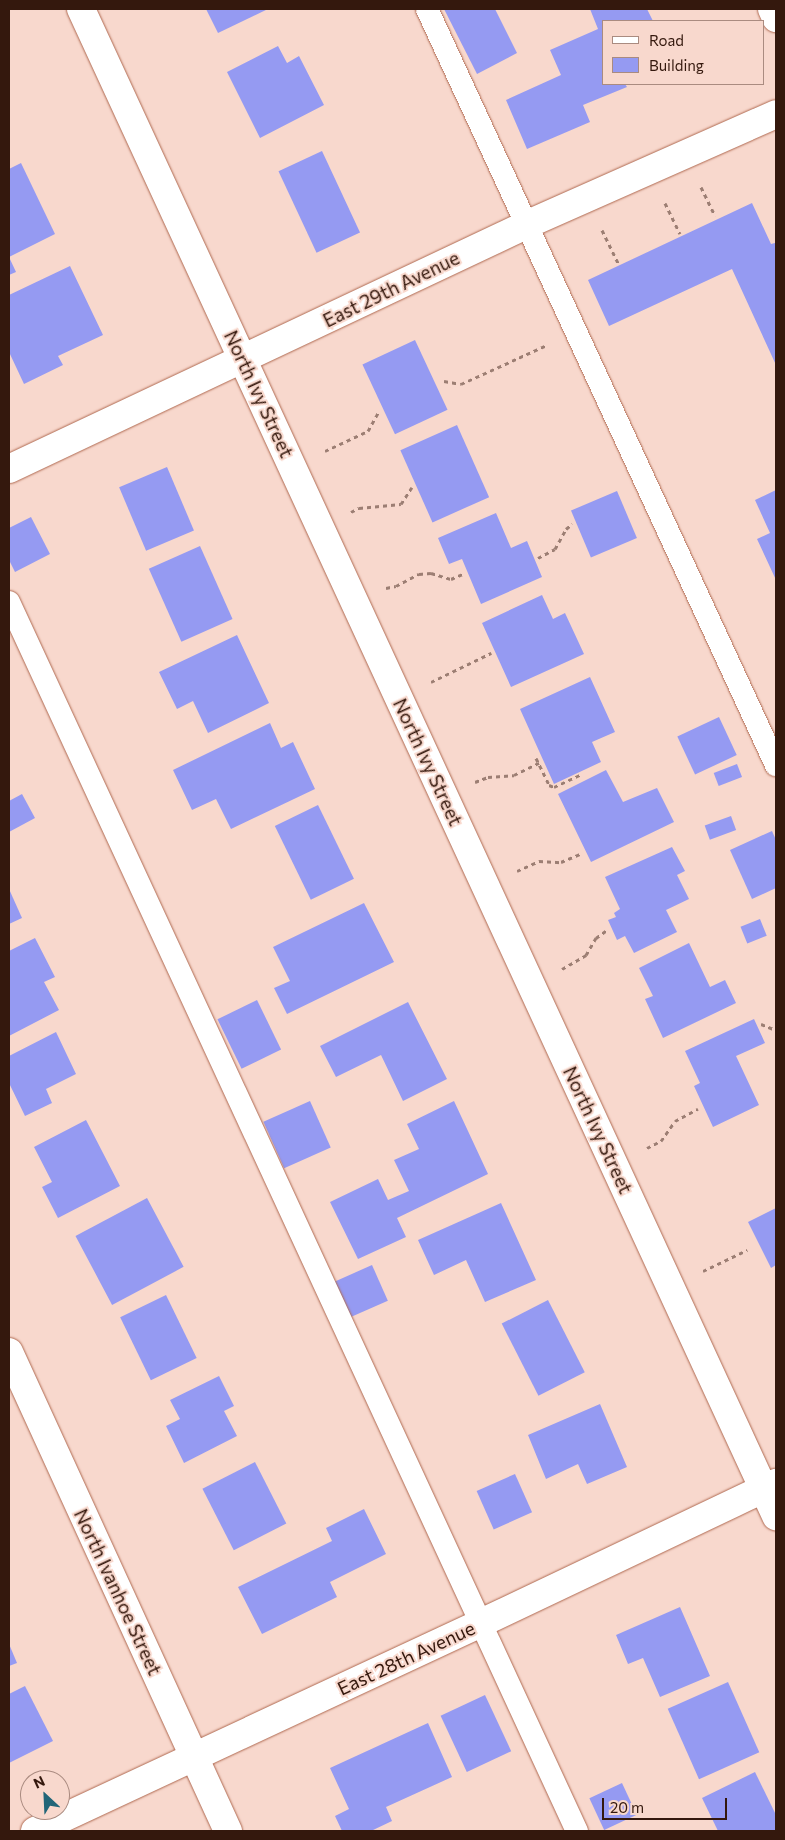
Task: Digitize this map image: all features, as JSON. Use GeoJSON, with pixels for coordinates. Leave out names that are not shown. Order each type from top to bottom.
{"type":"FeatureCollection","features":[{"type":"Feature","properties":{"kind":"street","name":"North Ivy Street"},"geometry":{"type":"LineString","coordinates":[[81,9],[243,360],[770,1486],[776,1516]]}},
{"type":"Feature","properties":{"kind":"street"},"geometry":{"type":"LineString","coordinates":[[772,9],[776,18]]}},
{"type":"Feature","properties":{"kind":"street","name":"East 29th Avenue"},"geometry":{"type":"LineString","coordinates":[[9,469],[528,224],[776,114]]}},
{"type":"Feature","properties":{"kind":"street","name":"North Ivanhoe Street"},"geometry":{"type":"LineString","coordinates":[[9,1352],[228,1831]]}},
{"type":"Feature","properties":{"kind":"street","name":"East 28th Avenue"},"geometry":{"type":"LineString","coordinates":[[34,1831],[770,1486]]}},
{"type":"Feature","properties":{"kind":"lane"},"geometry":{"type":"LineString","coordinates":[[427,9],[776,764]]}},
{"type":"Feature","properties":{"kind":"lane"},"geometry":{"type":"LineString","coordinates":[[9,602],[577,1831]]}},
{"type":"Feature","properties":{"kind":"path"},"geometry":{"type":"LineString","coordinates":[[700,184],[715,216]]}},
{"type":"Feature","properties":{"kind":"path"},"geometry":{"type":"LineString","coordinates":[[665,201],[680,234]]}},
{"type":"Feature","properties":{"kind":"path"},"geometry":{"type":"LineString","coordinates":[[599,222],[618,264]]}},
{"type":"Feature","properties":{"kind":"path"},"geometry":{"type":"LineString","coordinates":[[444,381],[461,384],[577,330]]}},
{"type":"Feature","properties":{"kind":"path"},"geometry":{"type":"LineString","coordinates":[[324,452],[368,431],[378,413]]}},
{"type":"Feature","properties":{"kind":"path"},"geometry":{"type":"LineString","coordinates":[[345,516],[359,508],[401,504],[412,487]]}},
{"type":"Feature","properties":{"kind":"path"},"geometry":{"type":"LineString","coordinates":[[538,558],[555,549],[566,529],[572,524]]}},
{"type":"Feature","properties":{"kind":"path"},"geometry":{"type":"LineString","coordinates":[[382,589],[396,586],[419,574],[431,573],[451,579],[463,574]]}},
{"type":"Feature","properties":{"kind":"path"},"geometry":{"type":"LineString","coordinates":[[427,684],[492,653]]}},
{"type":"Feature","properties":{"kind":"path"},"geometry":{"type":"LineString","coordinates":[[536,758],[548,785],[554,787],[580,775]]}},
{"type":"Feature","properties":{"kind":"path"},"geometry":{"type":"LineString","coordinates":[[473,783],[488,776],[514,775],[539,763]]}},
{"type":"Feature","properties":{"kind":"path"},"geometry":{"type":"LineString","coordinates":[[514,872],[539,861],[561,862],[580,854]]}},
{"type":"Feature","properties":{"kind":"path"},"geometry":{"type":"LineString","coordinates":[[560,970],[586,955],[596,938],[607,930]]}},
{"type":"Feature","properties":{"kind":"path"},"geometry":{"type":"LineString","coordinates":[[761,1024],[776,1030]]}},
{"type":"Feature","properties":{"kind":"path"},"geometry":{"type":"LineString","coordinates":[[645,1149],[661,1141],[675,1121],[698,1109]]}},
{"type":"Feature","properties":{"kind":"path"},"geometry":{"type":"LineString","coordinates":[[695,1275],[748,1250]]}},
{"type":"Feature","properties":{"kind":"building"},"geometry":{"type":"Polygon","coordinates":[[[206,9],[268,9],[218,33],[206,9]]]}},
{"type":"Feature","properties":{"kind":"building"},"geometry":{"type":"Polygon","coordinates":[[[444,9],[495,9],[517,53],[477,74],[444,9]]]}},
{"type":"Feature","properties":{"kind":"building"},"geometry":{"type":"Polygon","coordinates":[[[590,9],[647,9],[652,20],[602,20],[602,85],[626,85],[627,87],[583,105],[590,122],[527,149],[506,100],[561,75],[550,50],[598,29],[590,9]]]}},
{"type":"Feature","properties":{"kind":"building"},"geometry":{"type":"Polygon","coordinates":[[[278,46],[287,63],[299,56],[324,105],[260,138],[227,72],[278,46]]]}},
{"type":"Feature","properties":{"kind":"building"},"geometry":{"type":"Polygon","coordinates":[[[322,151],[360,233],[317,253],[278,171],[322,151]]]}},
{"type":"Feature","properties":{"kind":"building"},"geometry":{"type":"Polygon","coordinates":[[[21,163],[55,234],[9,257],[9,169],[21,163]]]}},
{"type":"Feature","properties":{"kind":"building"},"geometry":{"type":"Polygon","coordinates":[[[752,203],[771,244],[775,243],[776,246],[776,365],[732,269],[609,326],[588,280],[752,203]]]}},
{"type":"Feature","properties":{"kind":"building"},"geometry":{"type":"Polygon","coordinates":[[[9,257],[16,272],[9,275],[9,257]]]}},
{"type":"Feature","properties":{"kind":"building"},"geometry":{"type":"Polygon","coordinates":[[[70,266],[103,335],[58,356],[63,365],[24,384],[9,352],[9,295],[70,266]]]}},
{"type":"Feature","properties":{"kind":"building"},"geometry":{"type":"Polygon","coordinates":[[[415,340],[448,410],[395,434],[362,365],[415,340]]]}},
{"type":"Feature","properties":{"kind":"building"},"geometry":{"type":"Polygon","coordinates":[[[457,425],[489,497],[432,522],[400,450],[457,425]]]}},
{"type":"Feature","properties":{"kind":"building"},"geometry":{"type":"Polygon","coordinates":[[[167,467],[194,531],[146,551],[119,487],[167,467]]]}},
{"type":"Feature","properties":{"kind":"building"},"geometry":{"type":"Polygon","coordinates":[[[776,490],[776,580],[757,539],[770,533],[755,500],[776,490]]]}},
{"type":"Feature","properties":{"kind":"building"},"geometry":{"type":"Polygon","coordinates":[[[617,491],[637,538],[591,557],[571,511],[617,491]]]}},
{"type":"Feature","properties":{"kind":"building"},"geometry":{"type":"Polygon","coordinates":[[[496,513],[511,548],[527,541],[542,577],[481,604],[462,559],[449,564],[438,538],[496,513]]]}},
{"type":"Feature","properties":{"kind":"building"},"geometry":{"type":"Polygon","coordinates":[[[31,517],[50,554],[15,572],[9,560],[9,528],[31,517]]]}},
{"type":"Feature","properties":{"kind":"building"},"geometry":{"type":"Polygon","coordinates":[[[200,546],[233,619],[181,642],[149,569],[200,546]]]}},
{"type":"Feature","properties":{"kind":"building"},"geometry":{"type":"Polygon","coordinates":[[[542,595],[553,619],[565,613],[584,654],[511,687],[482,623],[542,595]]]}},
{"type":"Feature","properties":{"kind":"building"},"geometry":{"type":"Polygon","coordinates":[[[237,635],[269,703],[208,733],[193,701],[177,709],[159,672],[237,635]]]}},
{"type":"Feature","properties":{"kind":"building"},"geometry":{"type":"Polygon","coordinates":[[[590,677],[615,732],[592,742],[601,762],[554,784],[520,709],[590,677]]]}},
{"type":"Feature","properties":{"kind":"building"},"geometry":{"type":"Polygon","coordinates":[[[719,717],[737,755],[695,775],[677,736],[719,717]]]}},
{"type":"Feature","properties":{"kind":"building"},"geometry":{"type":"Polygon","coordinates":[[[270,723],[281,748],[293,742],[315,789],[231,829],[216,799],[192,810],[173,770],[270,723]]]}},
{"type":"Feature","properties":{"kind":"building"},"geometry":{"type":"Polygon","coordinates":[[[737,764],[742,777],[719,786],[714,773],[737,764]]]}},
{"type":"Feature","properties":{"kind":"building"},"geometry":{"type":"Polygon","coordinates":[[[606,770],[623,802],[657,788],[674,822],[591,862],[558,794],[606,770]]]}},
{"type":"Feature","properties":{"kind":"building"},"geometry":{"type":"Polygon","coordinates":[[[22,794],[35,818],[9,832],[9,801],[22,794]]]}},
{"type":"Feature","properties":{"kind":"building"},"geometry":{"type":"Polygon","coordinates":[[[318,805],[354,879],[311,900],[275,826],[318,805]]]}},
{"type":"Feature","properties":{"kind":"building"},"geometry":{"type":"Polygon","coordinates":[[[731,816],[736,830],[710,840],[705,826],[731,816]]]}},
{"type":"Feature","properties":{"kind":"building"},"geometry":{"type":"Polygon","coordinates":[[[772,831],[776,840],[776,888],[752,899],[730,850],[772,831]]]}},
{"type":"Feature","properties":{"kind":"building"},"geometry":{"type":"Polygon","coordinates":[[[672,847],[685,871],[677,875],[689,899],[666,910],[677,932],[634,953],[625,936],[617,940],[608,920],[616,917],[614,913],[620,909],[605,877],[672,847]]]}},
{"type":"Feature","properties":{"kind":"building"},"geometry":{"type":"Polygon","coordinates":[[[9,889],[22,918],[9,924],[9,889]]]}},
{"type":"Feature","properties":{"kind":"building"},"geometry":{"type":"Polygon","coordinates":[[[364,903],[394,962],[287,1014],[274,988],[290,981],[273,947],[364,903]]]}},
{"type":"Feature","properties":{"kind":"building"},"geometry":{"type":"Polygon","coordinates":[[[760,919],[767,936],[747,944],[741,927],[760,919]]]}},
{"type":"Feature","properties":{"kind":"building"},"geometry":{"type":"Polygon","coordinates":[[[35,938],[55,977],[44,982],[59,1010],[9,1036],[9,951],[35,938]]]}},
{"type":"Feature","properties":{"kind":"building"},"geometry":{"type":"Polygon","coordinates":[[[689,943],[710,987],[725,980],[736,1003],[663,1038],[645,999],[653,996],[639,968],[689,943]]]}},
{"type":"Feature","properties":{"kind":"building"},"geometry":{"type":"Polygon","coordinates":[[[257,1000],[281,1049],[242,1069],[217,1019],[257,1000]]]}},
{"type":"Feature","properties":{"kind":"building"},"geometry":{"type":"Polygon","coordinates":[[[408,1002],[447,1079],[403,1101],[381,1055],[336,1077],[320,1046],[408,1002]]]}},
{"type":"Feature","properties":{"kind":"building"},"geometry":{"type":"Polygon","coordinates":[[[754,1019],[765,1043],[736,1056],[759,1105],[713,1127],[694,1086],[700,1083],[685,1051],[754,1019]]]}},
{"type":"Feature","properties":{"kind":"building"},"geometry":{"type":"Polygon","coordinates":[[[56,1032],[76,1074],[46,1089],[52,1103],[25,1116],[9,1083],[9,1056],[56,1032]]]}},
{"type":"Feature","properties":{"kind":"building"},"geometry":{"type":"Polygon","coordinates":[[[310,1101],[331,1148],[284,1168],[263,1122],[310,1101]]]}},
{"type":"Feature","properties":{"kind":"building"},"geometry":{"type":"Polygon","coordinates":[[[454,1101],[488,1174],[397,1218],[406,1237],[358,1259],[330,1202],[378,1179],[388,1200],[409,1191],[394,1160],[419,1149],[407,1124],[454,1101]]]}},
{"type":"Feature","properties":{"kind":"building"},"geometry":{"type":"Polygon","coordinates":[[[86,1120],[120,1186],[58,1218],[42,1187],[52,1182],[34,1147],[86,1120]]]}},
{"type":"Feature","properties":{"kind":"building"},"geometry":{"type":"Polygon","coordinates":[[[147,1198],[184,1267],[112,1305],[75,1236],[147,1198]]]}},
{"type":"Feature","properties":{"kind":"building"},"geometry":{"type":"Polygon","coordinates":[[[501,1203],[536,1280],[485,1302],[466,1260],[434,1275],[418,1240],[501,1203]]]}},
{"type":"Feature","properties":{"kind":"building"},"geometry":{"type":"Polygon","coordinates":[[[776,1208],[776,1265],[771,1268],[748,1222],[776,1208]]]}},
{"type":"Feature","properties":{"kind":"building"},"geometry":{"type":"Polygon","coordinates":[[[372,1265],[388,1301],[349,1318],[333,1282],[372,1265]]]}},
{"type":"Feature","properties":{"kind":"building"},"geometry":{"type":"Polygon","coordinates":[[[166,1295],[197,1358],[151,1380],[120,1317],[166,1295]]]}},
{"type":"Feature","properties":{"kind":"building"},"geometry":{"type":"Polygon","coordinates":[[[548,1300],[585,1372],[538,1396],[502,1324],[548,1300]]]}},
{"type":"Feature","properties":{"kind":"building"},"geometry":{"type":"Polygon","coordinates":[[[219,1376],[234,1406],[224,1411],[237,1436],[184,1463],[166,1426],[180,1419],[170,1400],[219,1376]]]}},
{"type":"Feature","properties":{"kind":"building"},"geometry":{"type":"Polygon","coordinates":[[[600,1404],[627,1467],[587,1484],[578,1464],[546,1479],[528,1435],[600,1404]]]}},
{"type":"Feature","properties":{"kind":"building"},"geometry":{"type":"Polygon","coordinates":[[[255,1462],[286,1523],[234,1550],[202,1489],[255,1462]]]}},
{"type":"Feature","properties":{"kind":"building"},"geometry":{"type":"Polygon","coordinates":[[[515,1474],[532,1512],[494,1529],[477,1491],[515,1474]]]}},
{"type":"Feature","properties":{"kind":"building"},"geometry":{"type":"Polygon","coordinates":[[[364,1509],[386,1554],[330,1582],[337,1597],[262,1634],[238,1587],[332,1541],[326,1528],[364,1509]]]}},
{"type":"Feature","properties":{"kind":"building"},"geometry":{"type":"Polygon","coordinates":[[[680,1607],[710,1676],[660,1697],[643,1658],[628,1664],[616,1635],[680,1607]]]}},
{"type":"Feature","properties":{"kind":"building"},"geometry":{"type":"Polygon","coordinates":[[[9,1644],[17,1663],[9,1666],[9,1644]]]}},
{"type":"Feature","properties":{"kind":"building"},"geometry":{"type":"Polygon","coordinates":[[[728,1682],[759,1752],[699,1779],[668,1709],[728,1682]]]}},
{"type":"Feature","properties":{"kind":"building"},"geometry":{"type":"Polygon","coordinates":[[[25,1686],[53,1741],[9,1763],[9,1694],[25,1686]]]}},
{"type":"Feature","properties":{"kind":"building"},"geometry":{"type":"Polygon","coordinates":[[[485,1695],[511,1751],[467,1772],[441,1716],[485,1695]]]}},
{"type":"Feature","properties":{"kind":"building"},"geometry":{"type":"Polygon","coordinates":[[[428,1723],[452,1777],[386,1807],[392,1821],[371,1831],[342,1831],[335,1816],[349,1809],[330,1768],[428,1723]]]}},
{"type":"Feature","properties":{"kind":"building"},"geometry":{"type":"Polygon","coordinates":[[[755,1772],[776,1815],[776,1831],[718,1831],[702,1798],[755,1772]]]}},
{"type":"Feature","properties":{"kind":"building"},"geometry":{"type":"Polygon","coordinates":[[[622,1783],[637,1815],[604,1830],[589,1798],[622,1783]]]}}]}
